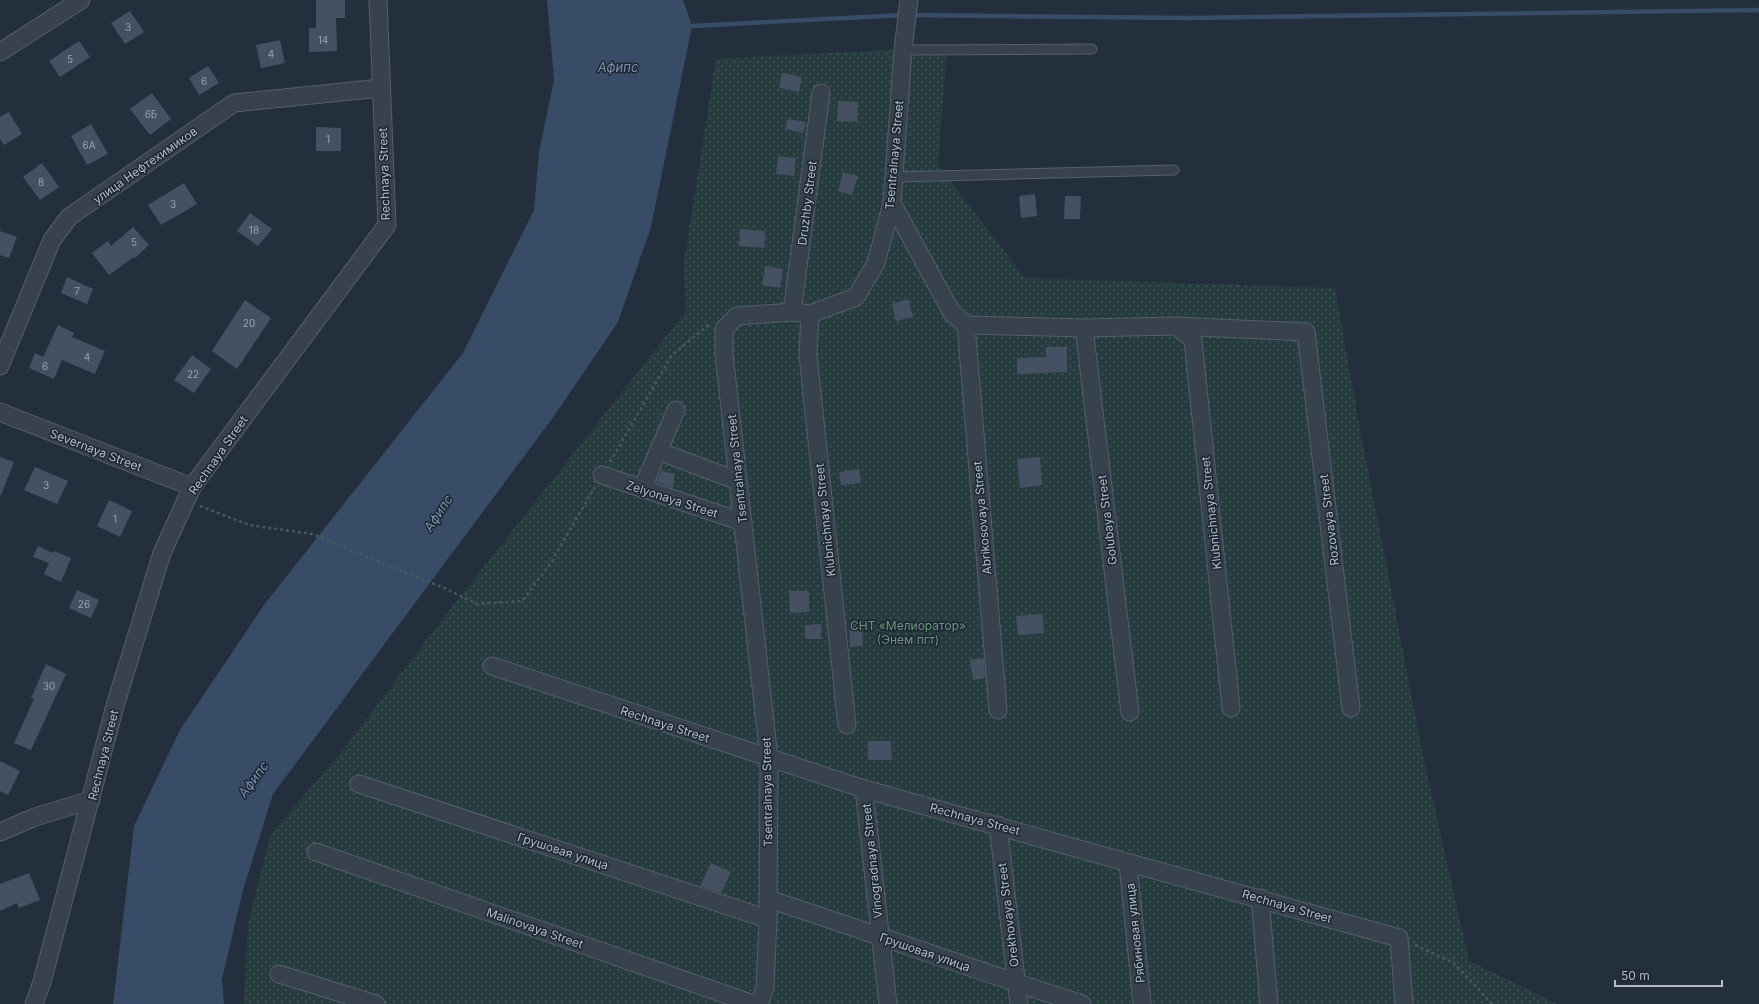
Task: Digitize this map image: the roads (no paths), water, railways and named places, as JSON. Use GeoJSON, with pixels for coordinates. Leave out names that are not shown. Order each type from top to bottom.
{"type":"FeatureCollection","features":[{"type":"Feature","properties":{"kind":"street"},"geometry":{"type":"LineString","coordinates":[[0,52],[81,0]]}},
{"type":"Feature","properties":{"kind":"street","name":"Rechnaya Street"},"geometry":{"type":"LineString","coordinates":[[34,1004],[42,982],[116,706],[162,553],[190,493],[387,225],[378,0]]}},
{"type":"Feature","properties":{"kind":"street","name":"Tsentralnaya Street"},"geometry":{"type":"LineString","coordinates":[[760,1004],[765,988],[768,919],[769,758],[724,354],[724,329],[737,316],[792,312],[810,314],[856,297],[876,263],[892,202],[903,50],[909,0]]}},
{"type":"Feature","properties":{"kind":"street","name":"улица Нефтехимиков"},"geometry":{"type":"LineString","coordinates":[[0,366],[52,240],[69,217],[234,103],[381,88]]}},
{"type":"Feature","properties":{"kind":"street","name":"Druzhby Street"},"geometry":{"type":"LineString","coordinates":[[792,312],[821,93]]}},
{"type":"Feature","properties":{"kind":"street"},"geometry":{"type":"LineString","coordinates":[[892,202],[952,313],[966,325],[1084,328],[1176,326]]}},
{"type":"Feature","properties":{"kind":"street","name":"Klubnichnaya Street"},"geometry":{"type":"LineString","coordinates":[[810,314],[808,355],[847,725]]}},
{"type":"Feature","properties":{"kind":"street","name":"Abrikosovaya Street"},"geometry":{"type":"LineString","coordinates":[[966,325],[998,710]]}},
{"type":"Feature","properties":{"kind":"street","name":"Klubnichnaya Street"},"geometry":{"type":"LineString","coordinates":[[1176,326],[1193,340],[1231,708]]}},
{"type":"Feature","properties":{"kind":"street","name":"Rozovaya Street"},"geometry":{"type":"LineString","coordinates":[[1176,326],[1306,332],[1351,708]]}},
{"type":"Feature","properties":{"kind":"street","name":"Golubaya Street"},"geometry":{"type":"LineString","coordinates":[[1084,328],[1130,712]]}},
{"type":"Feature","properties":{"kind":"street"},"geometry":{"type":"LineString","coordinates":[[642,489],[676,410]]}},
{"type":"Feature","properties":{"kind":"street","name":"Severnaya Street"},"geometry":{"type":"LineString","coordinates":[[0,412],[190,493]]}},
{"type":"Feature","properties":{"kind":"street"},"geometry":{"type":"LineString","coordinates":[[658,451],[738,481]]}},
{"type":"Feature","properties":{"kind":"street","name":"Zelyonaya Street"},"geometry":{"type":"LineString","coordinates":[[602,476],[743,522]]}},
{"type":"Feature","properties":{"kind":"street","name":"Rechnaya Street"},"geometry":{"type":"LineString","coordinates":[[492,666],[864,789],[998,825],[1128,863],[1260,898],[1399,938],[1404,1004]]}},
{"type":"Feature","properties":{"kind":"street","name":"Грушовая улица"},"geometry":{"type":"LineString","coordinates":[[359,784],[768,919]]}},
{"type":"Feature","properties":{"kind":"street","name":"Vinogradnaya Street"},"geometry":{"type":"LineString","coordinates":[[864,789],[888,1004]]}},
{"type":"Feature","properties":{"kind":"street"},"geometry":{"type":"LineString","coordinates":[[0,832],[35,817],[91,800]]}},
{"type":"Feature","properties":{"kind":"street","name":"Orekhovaya Street"},"geometry":{"type":"LineString","coordinates":[[998,825],[1019,1004]]}},
{"type":"Feature","properties":{"kind":"street","name":"Malinovaya Street"},"geometry":{"type":"LineString","coordinates":[[316,852],[753,1004]]}},
{"type":"Feature","properties":{"kind":"street","name":"Рябиновая улица"},"geometry":{"type":"LineString","coordinates":[[1128,863],[1142,1004]]}},
{"type":"Feature","properties":{"kind":"street"},"geometry":{"type":"LineString","coordinates":[[1260,898],[1269,1004]]}},
{"type":"Feature","properties":{"kind":"street","name":"Грушовая улица"},"geometry":{"type":"LineString","coordinates":[[768,899],[1017,984],[1082,1004]]}},
{"type":"Feature","properties":{"kind":"street"},"geometry":{"type":"LineString","coordinates":[[279,974],[376,1004]]}},
{"type":"Feature","properties":{"kind":"lane"},"geometry":{"type":"LineString","coordinates":[[903,50],[1092,49]]}},
{"type":"Feature","properties":{"kind":"lane"},"geometry":{"type":"LineString","coordinates":[[894,176],[1174,170]]}},
{"type":"Feature","properties":{"kind":"water","name":"Афипс"},"geometry":{"type":"Polygon","coordinates":[[[547,0],[683,0],[692,26],[651,227],[618,322],[554,416],[273,794],[243,890],[222,979],[224,1004],[113,1004],[134,826],[180,730],[264,605],[463,353],[534,210],[539,152],[554,80],[547,0]]]}},
{"type":"Feature","properties":{"kind":"waterway"},"geometry":{"type":"LineString","coordinates":[[911,15],[1188,18],[1759,10]]}},
{"type":"Feature","properties":{"kind":"waterway"},"geometry":{"type":"LineString","coordinates":[[692,26],[904,15]]}},
{"type":"Feature","properties":{"kind":"park label","name":"СНТ «Мелиоратор» (Энем пгт)"},"geometry":{"type":"Point","coordinates":[908,632]}}]}
